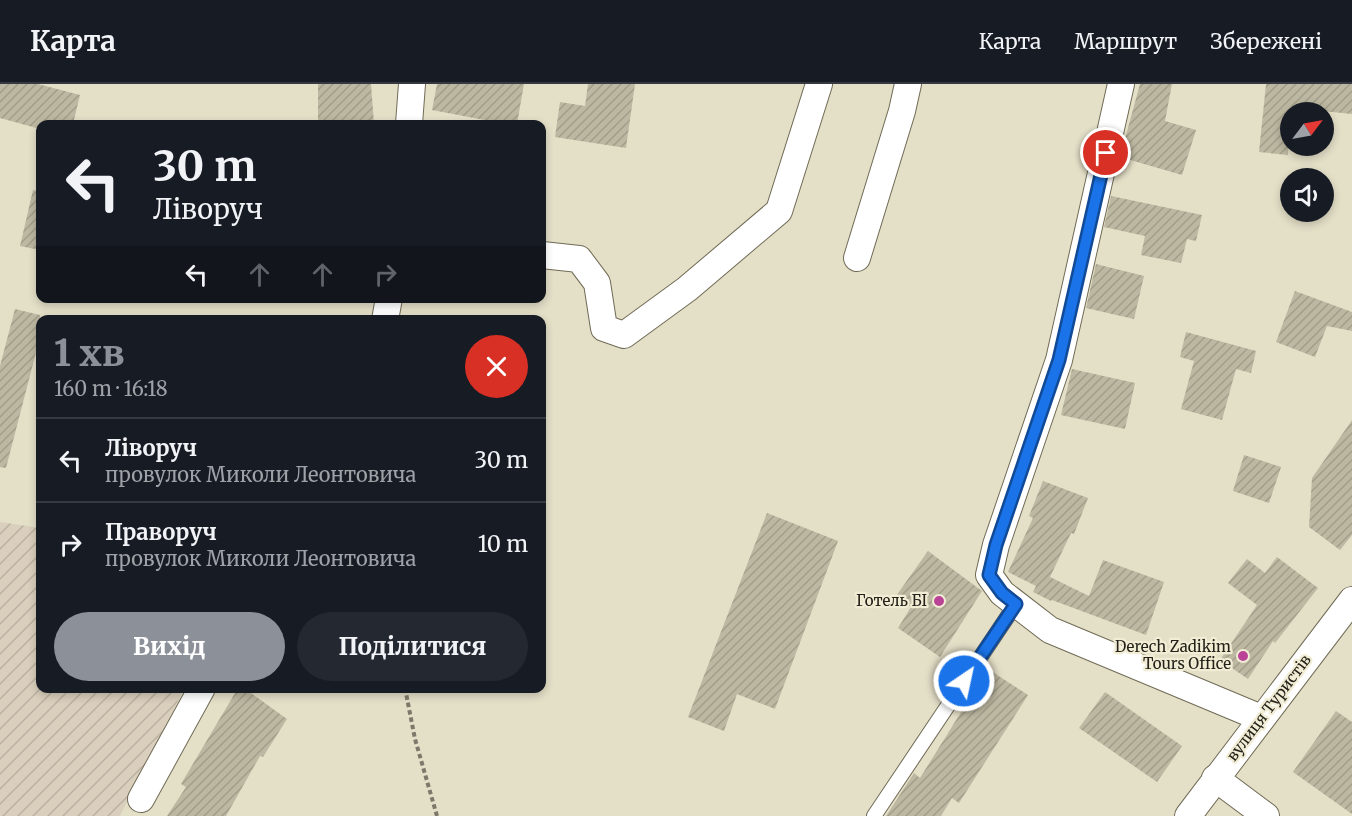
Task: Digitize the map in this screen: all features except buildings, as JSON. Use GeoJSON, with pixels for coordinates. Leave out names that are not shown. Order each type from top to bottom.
{"type":"FeatureCollection","features":[{"type":"Feature","properties":{"kind":"street"},"geometry":{"type":"LineString","coordinates":[[409,120],[412,84]]}},
{"type":"Feature","properties":{"kind":"street"},"geometry":{"type":"LineString","coordinates":[[546,255],[579,259],[597,283],[604,328],[624,335],[687,289],[779,211],[819,84]]}},
{"type":"Feature","properties":{"kind":"street"},"geometry":{"type":"LineString","coordinates":[[857,258],[902,111],[908,84]]}},
{"type":"Feature","properties":{"kind":"street"},"geometry":{"type":"LineString","coordinates":[[1121,84],[1059,360],[996,545],[989,575],[1009,599],[1050,630],[1261,718]]}},
{"type":"Feature","properties":{"kind":"street","name":"вулиця Туристів"},"geometry":{"type":"LineString","coordinates":[[1188,816],[1352,600]]}},
{"type":"Feature","properties":{"kind":"street"},"geometry":{"type":"LineString","coordinates":[[141,799],[199,693]]}},
{"type":"Feature","properties":{"kind":"street"},"geometry":{"type":"LineString","coordinates":[[1215,778],[1266,816]]}},
{"type":"Feature","properties":{"kind":"lane"},"geometry":{"type":"LineString","coordinates":[[874,816],[1009,599]]}},
{"type":"Feature","properties":{"kind":"path"},"geometry":{"type":"LineString","coordinates":[[406,693],[415,739],[438,816]]}},
{"type":"Feature","properties":{"kind":"shaded area"},"geometry":{"type":"Polygon","coordinates":[[[0,522],[36,527],[36,693],[182,693],[120,816],[0,816],[0,522]]]}},
{"type":"Feature","properties":{"kind":"place","name":"Готель БІ"},"geometry":{"type":"Point","coordinates":[939,601]}},
{"type":"Feature","properties":{"kind":"place","name":"Derech Zadikim Tours Office"},"geometry":{"type":"Point","coordinates":[1243,656]}},
{"type":"Feature","properties":{"kind":"route"},"geometry":{"type":"LineString","coordinates":[[964,681],[1016,604],[1002,593],[989,575],[996,545],[1059,360],[1106,153]]}}]}
